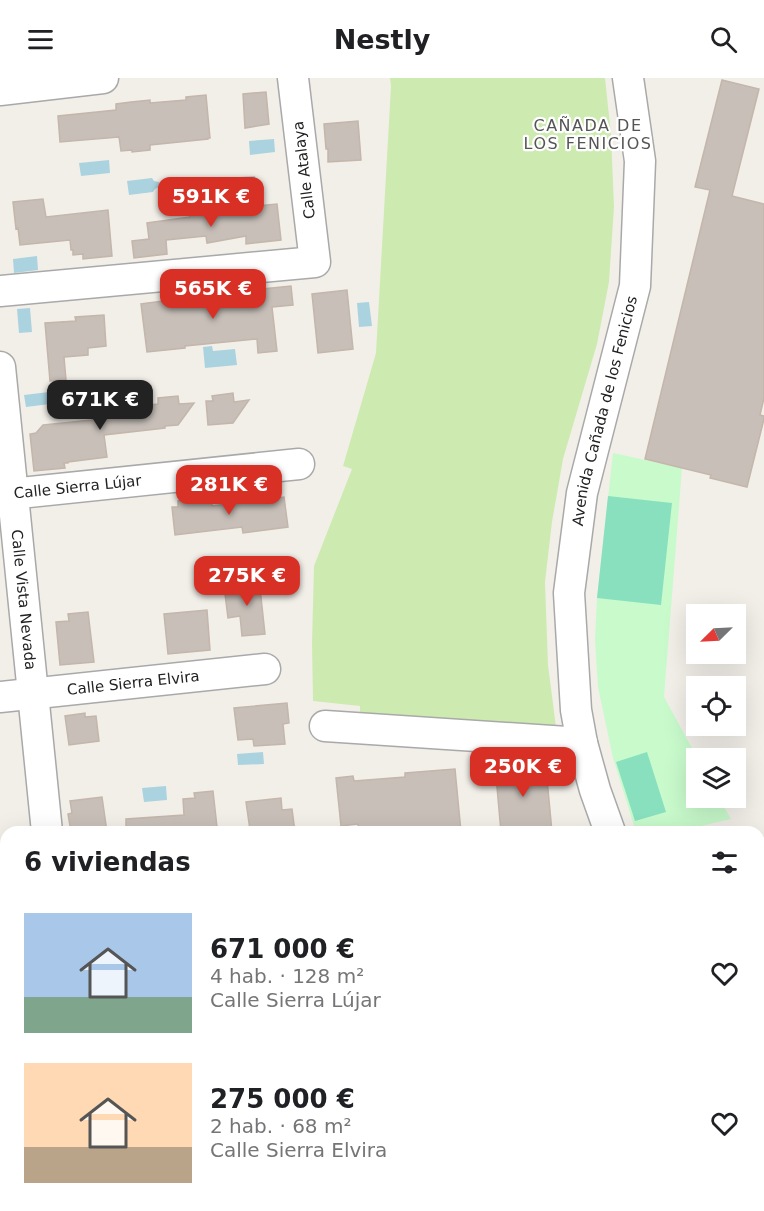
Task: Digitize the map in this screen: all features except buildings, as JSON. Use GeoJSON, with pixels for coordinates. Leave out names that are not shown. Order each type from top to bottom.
{"type":"FeatureCollection","features":[{"type":"Feature","properties":{"kind":"street"},"geometry":{"type":"LineString","coordinates":[[0,90],[103,78]]}},
{"type":"Feature","properties":{"kind":"street","name":"Calle Atalaya"},"geometry":{"type":"LineString","coordinates":[[0,291],[315,262],[293,78]]}},
{"type":"Feature","properties":{"kind":"street","name":"Avenida Cañada de los Fenicios"},"geometry":{"type":"LineString","coordinates":[[608,826],[595,790],[576,710],[569,593],[582,493],[635,286],[640,161],[628,78]]}},
{"type":"Feature","properties":{"kind":"street","name":"Calle Vista Nevada"},"geometry":{"type":"LineString","coordinates":[[0,367],[6,494],[33,693],[46,826]]}},
{"type":"Feature","properties":{"kind":"street","name":"Calle Sierra Lújar"},"geometry":{"type":"LineString","coordinates":[[6,494],[298,464]]}},
{"type":"Feature","properties":{"kind":"street","name":"Calle Sierra Elvira"},"geometry":{"type":"LineString","coordinates":[[0,697],[265,669]]}},
{"type":"Feature","properties":{"kind":"street"},"geometry":{"type":"LineString","coordinates":[[325,726],[582,742]]}},
{"type":"Feature","properties":{"kind":"green space"},"geometry":{"type":"Polygon","coordinates":[[[390,78],[605,78],[611,134],[614,207],[609,282],[597,344],[563,459],[545,582],[548,665],[556,727],[360,717],[360,706],[313,701],[314,566],[352,469],[343,466],[376,353],[390,78]]]}},
{"type":"Feature","properties":{"kind":"green space"},"geometry":{"type":"Polygon","coordinates":[[[613,453],[682,468],[664,697],[692,748],[686,748],[686,808],[725,808],[731,819],[701,826],[634,826],[613,758],[598,687],[595,640],[597,598],[613,453]]]}},
{"type":"Feature","properties":{"kind":"green space"},"geometry":{"type":"Polygon","coordinates":[[[608,496],[672,503],[661,605],[597,598],[608,496]]]}},
{"type":"Feature","properties":{"kind":"green space"},"geometry":{"type":"Polygon","coordinates":[[[647,752],[666,812],[635,821],[616,762],[647,752]]]}},
{"type":"Feature","properties":{"kind":"water"},"geometry":{"type":"Polygon","coordinates":[[[274,139],[275,152],[250,155],[249,141],[274,139]]]}},
{"type":"Feature","properties":{"kind":"water"},"geometry":{"type":"Polygon","coordinates":[[[109,160],[110,173],[81,176],[79,163],[109,160]]]}},
{"type":"Feature","properties":{"kind":"water"},"geometry":{"type":"Polygon","coordinates":[[[255,176],[257,197],[242,199],[240,177],[255,176]]]}},
{"type":"Feature","properties":{"kind":"water"},"geometry":{"type":"Polygon","coordinates":[[[152,178],[159,182],[159,187],[153,192],[129,195],[127,181],[152,178]]]}},
{"type":"Feature","properties":{"kind":"water"},"geometry":{"type":"Polygon","coordinates":[[[37,256],[38,270],[14,273],[13,259],[37,256]]]}},
{"type":"Feature","properties":{"kind":"water"},"geometry":{"type":"Polygon","coordinates":[[[369,302],[372,326],[359,327],[357,303],[369,302]]]}},
{"type":"Feature","properties":{"kind":"water"},"geometry":{"type":"Polygon","coordinates":[[[30,308],[32,332],[19,333],[17,309],[30,308]]]}},
{"type":"Feature","properties":{"kind":"water"},"geometry":{"type":"Polygon","coordinates":[[[212,346],[213,351],[235,349],[237,365],[205,368],[203,347],[212,346]]]}},
{"type":"Feature","properties":{"kind":"water"},"geometry":{"type":"Polygon","coordinates":[[[112,385],[117,389],[113,399],[87,401],[86,387],[112,385]]]}},
{"type":"Feature","properties":{"kind":"water"},"geometry":{"type":"Polygon","coordinates":[[[49,392],[56,398],[50,404],[26,407],[24,395],[49,392]]]}},
{"type":"Feature","properties":{"kind":"water"},"geometry":{"type":"Polygon","coordinates":[[[263,752],[264,764],[238,765],[237,754],[263,752]]]}},
{"type":"Feature","properties":{"kind":"water"},"geometry":{"type":"Polygon","coordinates":[[[166,786],[167,800],[144,802],[142,788],[166,786]]]}},
{"type":"Feature","properties":{"kind":"district","name":"CAÑADA DE LOS FENICIOS"},"geometry":{"type":"Point","coordinates":[588,134]}}]}
